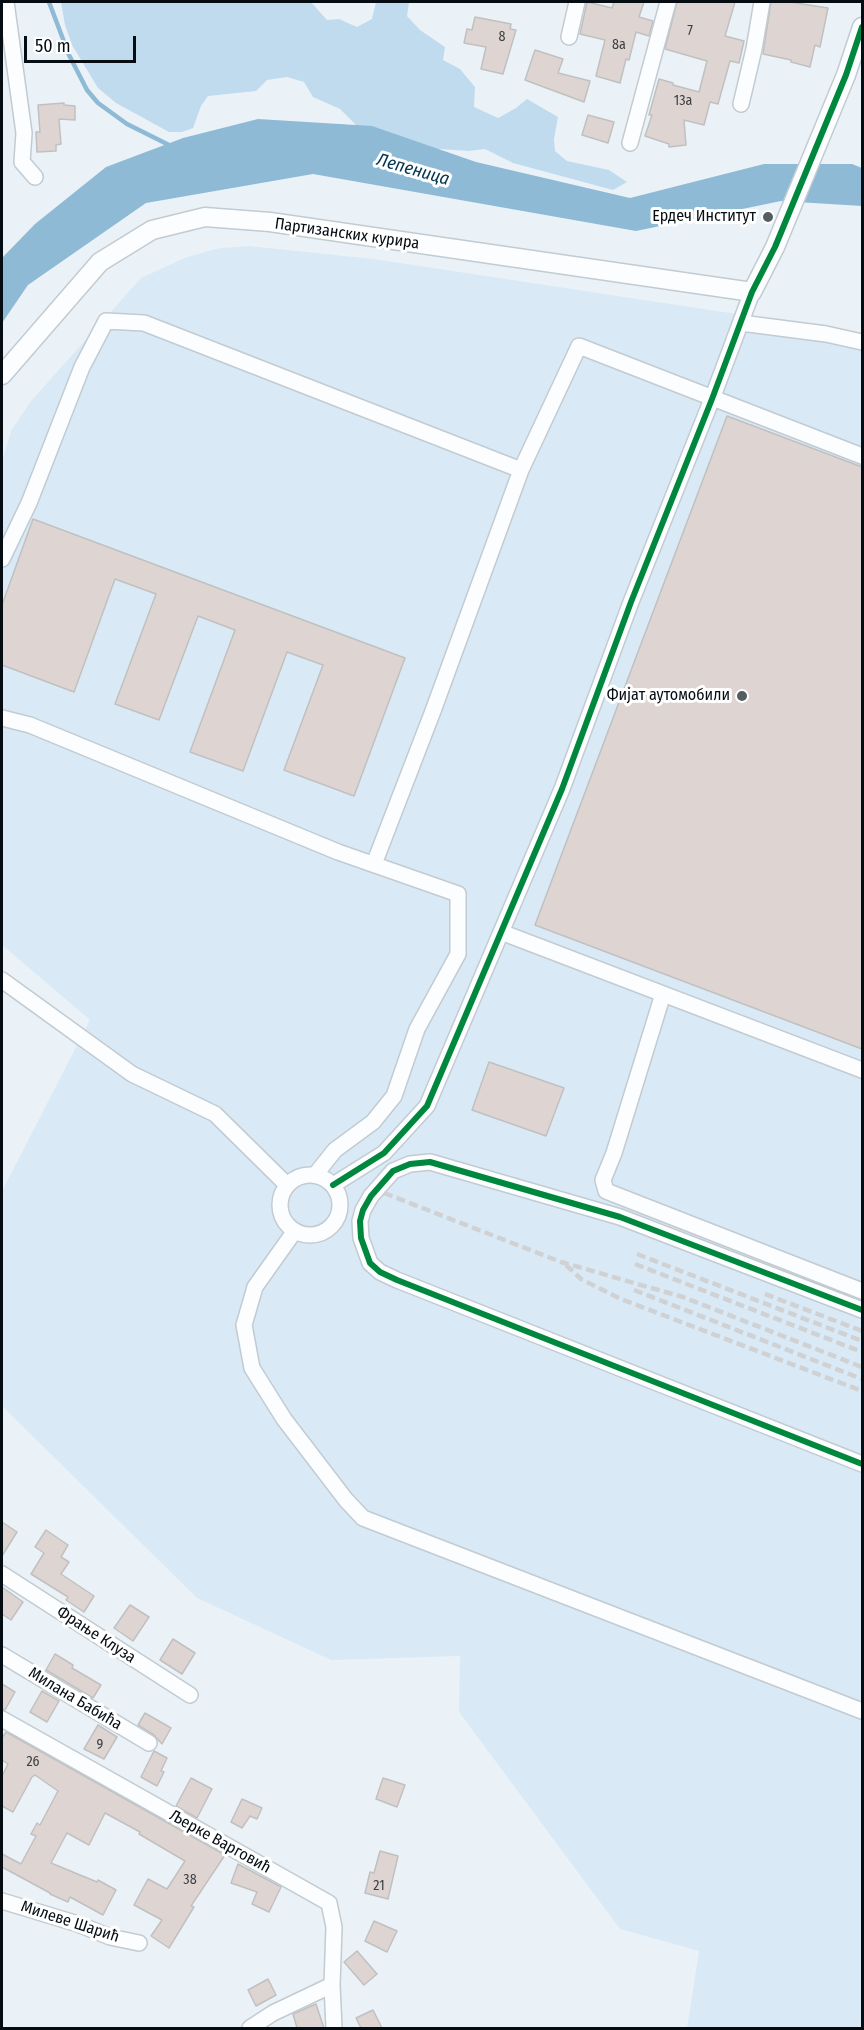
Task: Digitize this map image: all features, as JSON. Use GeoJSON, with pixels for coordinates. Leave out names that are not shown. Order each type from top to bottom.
{"type":"FeatureCollection","features":[{"type":"Feature","properties":{"kind":"street"},"geometry":{"type":"LineString","coordinates":[[6,2],[24,133],[22,162],[35,177]]}},
{"type":"Feature","properties":{"kind":"street"},"geometry":{"type":"LineString","coordinates":[[569,37],[577,2]]}},
{"type":"Feature","properties":{"kind":"street"},"geometry":{"type":"LineString","coordinates":[[630,143],[668,2]]}},
{"type":"Feature","properties":{"kind":"street"},"geometry":{"type":"LineString","coordinates":[[741,104],[762,2]]}},
{"type":"Feature","properties":{"kind":"street"},"geometry":{"type":"LineString","coordinates":[[333,1185],[384,1153],[427,1106],[562,789],[631,602],[752,292],[775,247],[846,75],[862,27]]}},
{"type":"Feature","properties":{"kind":"street","name":"Партизанских курира"},"geometry":{"type":"LineString","coordinates":[[2,375],[100,262],[152,230],[205,217],[270,222],[752,292]]}},
{"type":"Feature","properties":{"kind":"street"},"geometry":{"type":"LineString","coordinates":[[2,559],[29,503],[82,367],[106,321],[144,323],[521,470]]}},
{"type":"Feature","properties":{"kind":"street"},"geometry":{"type":"LineString","coordinates":[[741,323],[826,334],[862,342]]}},
{"type":"Feature","properties":{"kind":"street"},"geometry":{"type":"LineString","coordinates":[[374,864],[521,470],[579,346],[862,456]]}},
{"type":"Feature","properties":{"kind":"street"},"geometry":{"type":"LineString","coordinates":[[2,718],[30,725],[327,847],[458,894],[458,954],[417,1029],[394,1096],[374,1122],[335,1150],[315,1175]]}},
{"type":"Feature","properties":{"kind":"street"},"geometry":{"type":"LineString","coordinates":[[501,932],[862,1070]]}},
{"type":"Feature","properties":{"kind":"street"},"geometry":{"type":"LineString","coordinates":[[2,980],[132,1074],[214,1114],[287,1185]]}},
{"type":"Feature","properties":{"kind":"street"},"geometry":{"type":"LineString","coordinates":[[663,994],[614,1153],[603,1180],[606,1191],[862,1291]]}},
{"type":"Feature","properties":{"kind":"street"},"geometry":{"type":"LineString","coordinates":[[862,1310],[620,1217],[430,1162],[410,1164],[393,1171],[370,1196],[360,1221],[361,1238],[370,1263],[380,1272],[396,1280],[862,1464]]}},
{"type":"Feature","properties":{"kind":"street"},"geometry":{"type":"LineString","coordinates":[[304,1175],[315,1175],[333,1185],[340,1202],[340,1212],[337,1221],[322,1234],[313,1236],[294,1232],[286,1225],[279,1205],[281,1194],[287,1185],[304,1175]]}},
{"type":"Feature","properties":{"kind":"street"},"geometry":{"type":"LineString","coordinates":[[294,1232],[255,1287],[244,1325],[252,1368],[284,1419],[346,1500],[363,1518],[862,1711]]}},
{"type":"Feature","properties":{"kind":"street","name":"Фрање Клуза"},"geometry":{"type":"LineString","coordinates":[[2,1574],[190,1695]]}},
{"type":"Feature","properties":{"kind":"street","name":"Милана Бабића"},"geometry":{"type":"LineString","coordinates":[[2,1654],[149,1743]]}},
{"type":"Feature","properties":{"kind":"street","name":"Љерке Варговић"},"geometry":{"type":"LineString","coordinates":[[2,1719],[329,1903],[334,1927],[332,1985],[334,2028]]}},
{"type":"Feature","properties":{"kind":"street","name":"Милеве Шарић"},"geometry":{"type":"LineString","coordinates":[[2,1901],[78,1924],[110,1937],[139,1943]]}},
{"type":"Feature","properties":{"kind":"street"},"geometry":{"type":"LineString","coordinates":[[250,2028],[273,2013],[332,1985]]}},
{"type":"Feature","properties":{"kind":"shaded area"},"geometry":{"type":"Polygon","coordinates":[[[61,2],[311,2],[327,20],[339,19],[357,27],[372,19],[376,2],[409,2],[407,16],[420,30],[445,47],[443,60],[460,69],[475,87],[474,107],[498,118],[527,99],[558,117],[554,139],[555,151],[567,161],[609,170],[627,182],[613,190],[513,163],[485,149],[469,151],[412,147],[358,127],[340,109],[313,97],[304,82],[287,77],[267,80],[256,91],[208,96],[201,106],[193,128],[182,132],[169,132],[116,103],[98,88],[72,45],[65,25],[61,2]]]}},
{"type":"Feature","properties":{"kind":"shaded area"},"geometry":{"type":"Polygon","coordinates":[[[249,246],[374,259],[862,333],[862,2028],[687,2028],[699,1951],[620,1929],[459,1712],[460,1656],[331,1660],[197,1598],[2,1406],[2,1191],[90,1020],[2,945],[2,460],[12,429],[31,401],[141,278],[187,257],[220,248],[249,246]]]}},
{"type":"Feature","properties":{"kind":"water","name":"Лепеница"},"geometry":{"type":"Polygon","coordinates":[[[258,119],[372,126],[476,162],[630,198],[764,164],[852,164],[862,168],[862,206],[781,201],[636,231],[313,174],[146,203],[28,285],[2,323],[2,258],[35,224],[106,167],[183,138],[258,119]]]}},
{"type":"Feature","properties":{"kind":"building"},"geometry":{"type":"Polygon","coordinates":[[[587,2],[612,8],[614,2],[644,2],[639,17],[653,21],[649,36],[636,32],[620,83],[596,76],[605,40],[580,34],[587,2]]]}},
{"type":"Feature","properties":{"kind":"building"},"geometry":{"type":"Polygon","coordinates":[[[677,2],[735,2],[725,36],[744,41],[739,63],[730,61],[718,104],[710,102],[704,125],[684,120],[686,145],[669,147],[669,144],[645,136],[659,79],[699,92],[707,61],[665,49],[677,2]]]}},
{"type":"Feature","properties":{"kind":"building"},"geometry":{"type":"Polygon","coordinates":[[[771,2],[790,2],[828,8],[820,47],[815,45],[810,67],[763,54],[771,2]]]}},
{"type":"Feature","properties":{"kind":"building"},"geometry":{"type":"Polygon","coordinates":[[[475,17],[511,24],[510,29],[516,30],[503,74],[481,69],[486,47],[464,43],[467,29],[472,30],[475,17]]]}},
{"type":"Feature","properties":{"kind":"building"},"geometry":{"type":"Polygon","coordinates":[[[535,50],[563,59],[558,73],[590,81],[584,102],[525,80],[535,50]]]}},
{"type":"Feature","properties":{"kind":"building"},"geometry":{"type":"Polygon","coordinates":[[[64,103],[64,105],[75,106],[75,120],[59,119],[61,144],[56,145],[56,151],[37,152],[36,132],[40,132],[38,105],[64,103]]]}},
{"type":"Feature","properties":{"kind":"building"},"geometry":{"type":"Polygon","coordinates":[[[588,115],[614,122],[608,143],[582,135],[588,115]]]}},
{"type":"Feature","properties":{"kind":"building","name":"Фијат аутомобили"},"geometry":{"type":"Polygon","coordinates":[[[727,416],[862,467],[862,1049],[535,925],[727,416]]]}},
{"type":"Feature","properties":{"kind":"building"},"geometry":{"type":"Polygon","coordinates":[[[33,519],[405,658],[354,796],[284,770],[323,665],[287,652],[243,771],[190,752],[235,630],[198,616],[159,720],[115,704],[156,594],[115,579],[74,692],[2,665],[2,605],[33,519]]]}},
{"type":"Feature","properties":{"kind":"building"},"geometry":{"type":"Polygon","coordinates":[[[489,1062],[564,1088],[546,1136],[472,1110],[489,1062]]]}},
{"type":"Feature","properties":{"kind":"building"},"geometry":{"type":"Polygon","coordinates":[[[2,1522],[17,1532],[2,1556],[2,1522]]]}},
{"type":"Feature","properties":{"kind":"building"},"geometry":{"type":"Polygon","coordinates":[[[46,1530],[68,1545],[61,1557],[69,1562],[61,1574],[94,1596],[84,1612],[66,1600],[68,1597],[31,1574],[44,1553],[35,1547],[46,1530]]]}},
{"type":"Feature","properties":{"kind":"building"},"geometry":{"type":"Polygon","coordinates":[[[2,1587],[23,1602],[11,1620],[2,1614],[2,1587]]]}},
{"type":"Feature","properties":{"kind":"building"},"geometry":{"type":"Polygon","coordinates":[[[130,1605],[149,1617],[133,1641],[114,1628],[130,1605]]]}},
{"type":"Feature","properties":{"kind":"building"},"geometry":{"type":"Polygon","coordinates":[[[173,1639],[195,1653],[182,1674],[160,1660],[173,1639]]]}},
{"type":"Feature","properties":{"kind":"building"},"geometry":{"type":"Polygon","coordinates":[[[55,1654],[73,1665],[72,1668],[101,1685],[93,1698],[46,1670],[55,1654]]]}},
{"type":"Feature","properties":{"kind":"building"},"geometry":{"type":"Polygon","coordinates":[[[2,1684],[15,1692],[5,1710],[2,1709],[2,1684]]]}},
{"type":"Feature","properties":{"kind":"building"},"geometry":{"type":"Polygon","coordinates":[[[42,1691],[59,1701],[47,1722],[30,1712],[42,1691]]]}},
{"type":"Feature","properties":{"kind":"building"},"geometry":{"type":"Polygon","coordinates":[[[145,1713],[171,1728],[162,1744],[154,1735],[138,1725],[145,1713]]]}},
{"type":"Feature","properties":{"kind":"building"},"geometry":{"type":"Polygon","coordinates":[[[98,1725],[117,1737],[104,1759],[84,1749],[98,1725]]]}},
{"type":"Feature","properties":{"kind":"building"},"geometry":{"type":"Polygon","coordinates":[[[6,1732],[225,1855],[191,1906],[194,1907],[169,1948],[151,1936],[162,1920],[134,1905],[148,1879],[167,1889],[185,1861],[105,1813],[89,1845],[67,1833],[51,1863],[97,1882],[98,1880],[116,1890],[103,1915],[70,1897],[68,1902],[50,1894],[2,1867],[2,1854],[21,1864],[36,1836],[31,1834],[37,1823],[40,1825],[58,1791],[35,1775],[13,1812],[2,1806],[2,1776],[8,1764],[2,1760],[2,1738],[6,1732]]]}},
{"type":"Feature","properties":{"kind":"building"},"geometry":{"type":"Polygon","coordinates":[[[154,1751],[167,1758],[161,1771],[164,1772],[157,1786],[141,1777],[154,1751]]]}},
{"type":"Feature","properties":{"kind":"building"},"geometry":{"type":"Polygon","coordinates":[[[191,1778],[212,1789],[197,1818],[176,1806],[191,1778]]]}},
{"type":"Feature","properties":{"kind":"building"},"geometry":{"type":"Polygon","coordinates":[[[383,1778],[405,1785],[397,1807],[376,1799],[383,1778]]]}},
{"type":"Feature","properties":{"kind":"building"},"geometry":{"type":"Polygon","coordinates":[[[242,1799],[262,1808],[257,1819],[250,1816],[242,1828],[231,1822],[242,1799]]]}},
{"type":"Feature","properties":{"kind":"building"},"geometry":{"type":"Polygon","coordinates":[[[380,1851],[398,1856],[388,1899],[365,1893],[370,1872],[374,1873],[380,1851]]]}},
{"type":"Feature","properties":{"kind":"building"},"geometry":{"type":"Polygon","coordinates":[[[238,1864],[281,1887],[269,1912],[252,1904],[257,1892],[231,1883],[238,1864]]]}},
{"type":"Feature","properties":{"kind":"building"},"geometry":{"type":"Polygon","coordinates":[[[374,1921],[397,1931],[387,1952],[365,1941],[374,1921]]]}},
{"type":"Feature","properties":{"kind":"building"},"geometry":{"type":"Polygon","coordinates":[[[357,1951],[377,1974],[364,1985],[344,1962],[357,1951]]]}},
{"type":"Feature","properties":{"kind":"building"},"geometry":{"type":"Polygon","coordinates":[[[268,1979],[276,1995],[256,2006],[248,1990],[268,1979]]]}},
{"type":"Feature","properties":{"kind":"building"},"geometry":{"type":"Polygon","coordinates":[[[316,2004],[324,2028],[297,2028],[293,2014],[316,2004]]]}},
{"type":"Feature","properties":{"kind":"building"},"geometry":{"type":"Polygon","coordinates":[[[373,2010],[382,2028],[361,2028],[356,2018],[373,2010]]]}},
{"type":"Feature","properties":{"kind":"waterway"},"geometry":{"type":"LineString","coordinates":[[49,2],[69,55],[87,90],[98,103],[127,124],[171,146]]}},
{"type":"Feature","properties":{"kind":"railway"},"geometry":{"type":"LineString","coordinates":[[384,1193],[561,1262],[683,1297],[862,1367]]}},
{"type":"Feature","properties":{"kind":"railway"},"geometry":{"type":"LineString","coordinates":[[637,1254],[862,1341]]}},
{"type":"Feature","properties":{"kind":"railway"},"geometry":{"type":"LineString","coordinates":[[635,1264],[862,1352]]}},
{"type":"Feature","properties":{"kind":"railway"},"geometry":{"type":"LineString","coordinates":[[566,1265],[581,1279],[621,1299],[862,1391]]}},
{"type":"Feature","properties":{"kind":"railway"},"geometry":{"type":"LineString","coordinates":[[634,1290],[862,1379]]}},
{"type":"Feature","properties":{"kind":"railway"},"geometry":{"type":"LineString","coordinates":[[765,1294],[862,1331]]}},
{"type":"Feature","properties":{"kind":"cycle path"},"geometry":{"type":"LineString","coordinates":[[333,1185],[384,1153],[427,1106],[562,789],[631,602],[752,292],[775,247],[846,75],[862,27]]}},
{"type":"Feature","properties":{"kind":"cycle path"},"geometry":{"type":"LineString","coordinates":[[862,1310],[620,1217],[430,1162],[410,1164],[393,1171],[371,1196],[360,1221],[361,1238],[370,1263],[380,1272],[862,1464]]}},
{"type":"Feature","properties":{"kind":"place","name":"Ердеч Институт"},"geometry":{"type":"Point","coordinates":[768,217]}},
{"type":"Feature","properties":{"kind":"place","name":"Фијат аутомобили"},"geometry":{"type":"Point","coordinates":[742,696]}}]}
